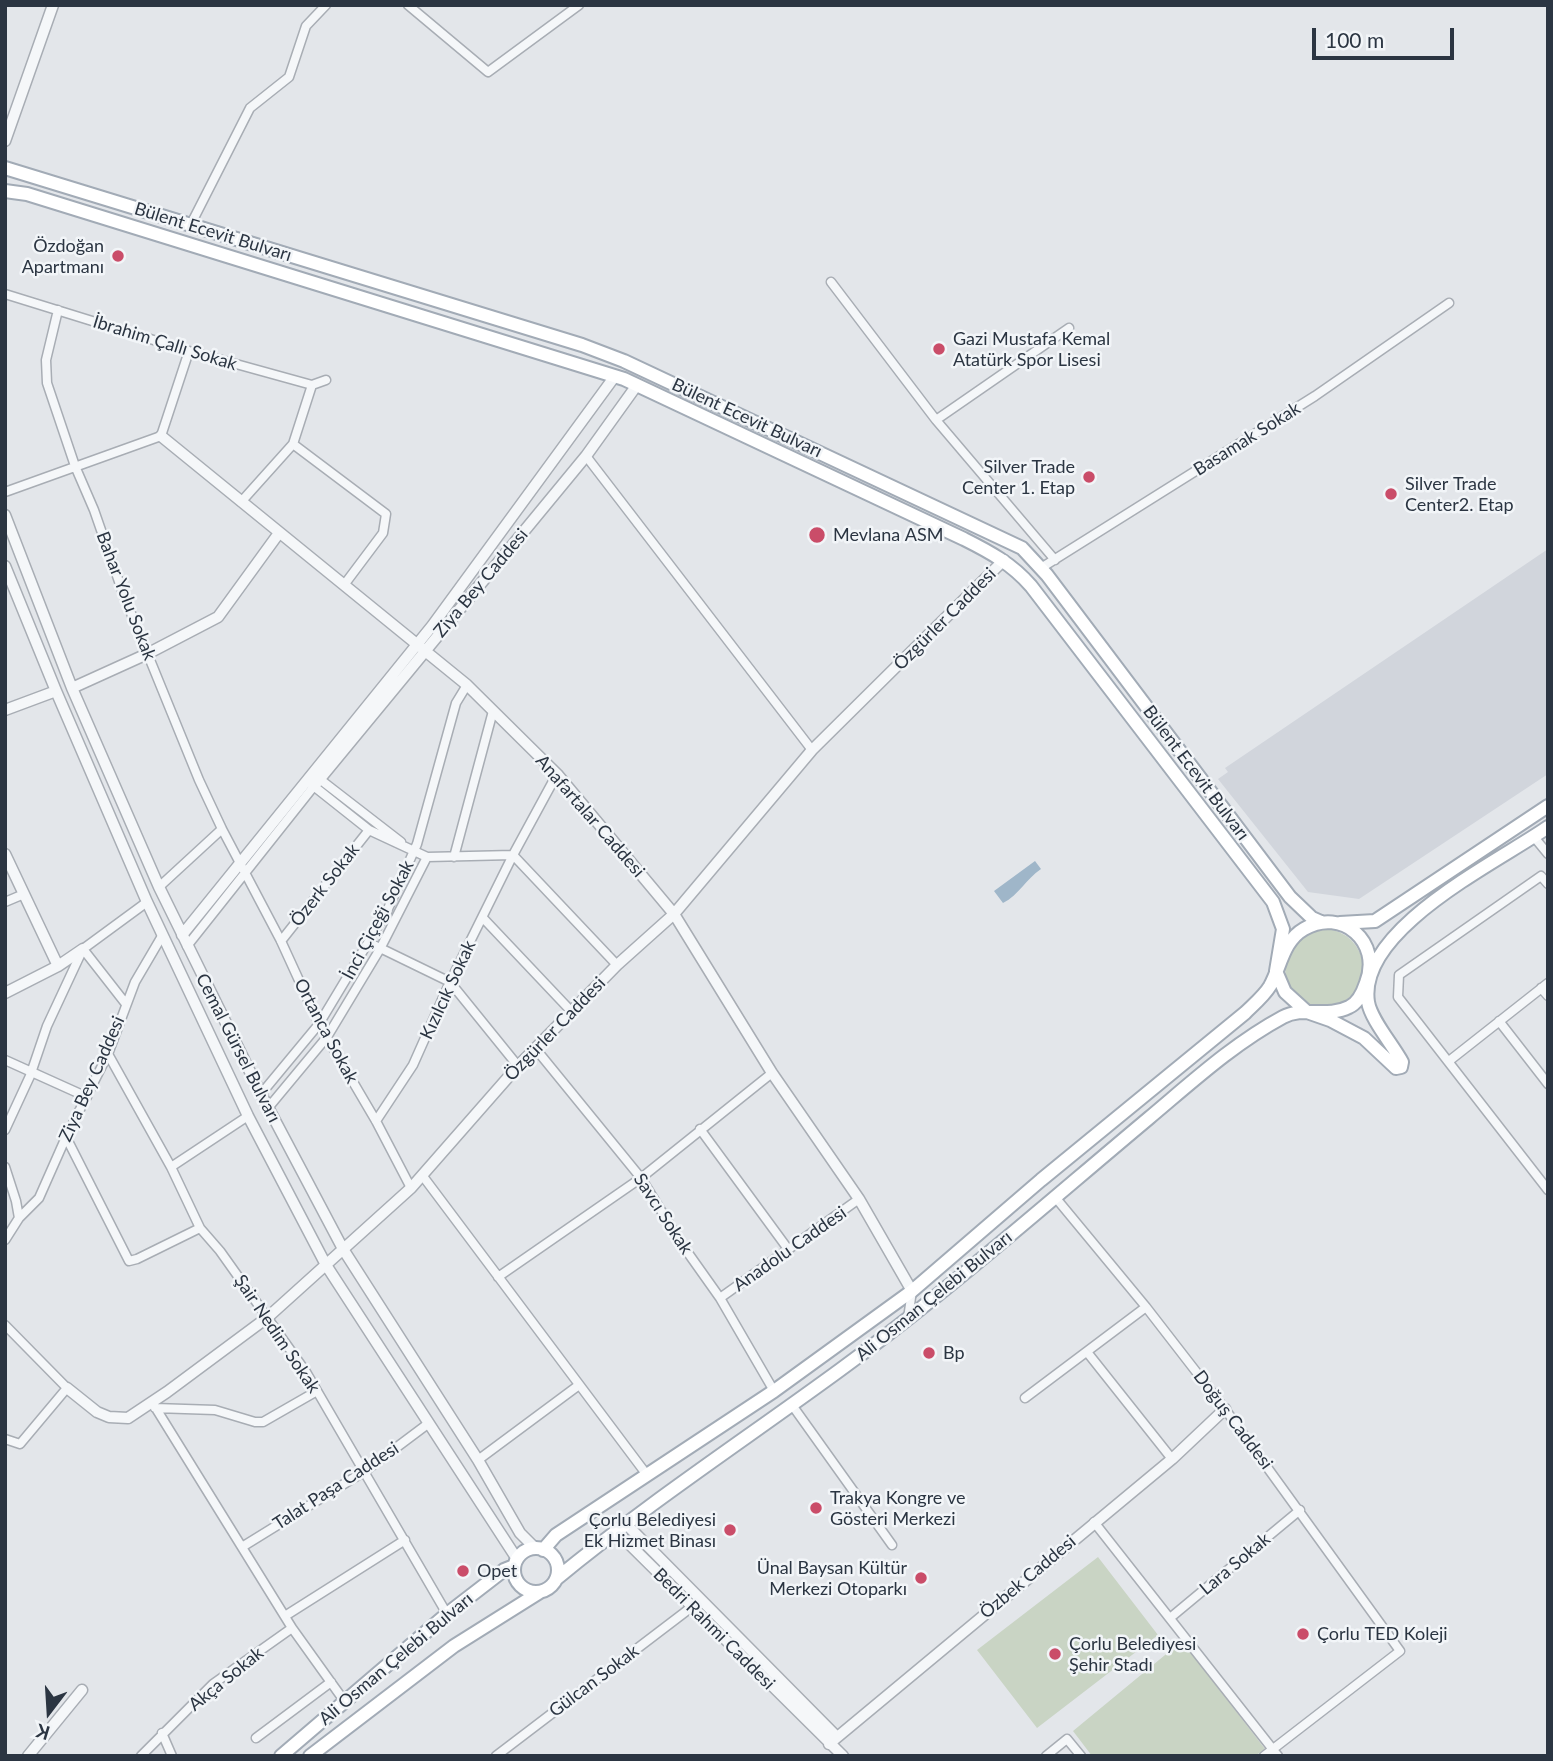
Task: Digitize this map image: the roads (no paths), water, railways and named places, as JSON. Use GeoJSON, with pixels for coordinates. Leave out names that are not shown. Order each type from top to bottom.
{"type":"FeatureCollection","features":[{"type":"Feature","properties":{"kind":"main road","name":"Bülent Ecevit Bulvarı"},"geometry":{"type":"LineString","coordinates":[[5,168],[582,345],[624,361],[1022,548],[1041,568],[1290,897],[1312,918],[1321,922]]}},
{"type":"Feature","properties":{"kind":"main road"},"geometry":{"type":"LineString","coordinates":[[5,191],[27,194],[615,376],[1004,560],[1031,586],[1273,902],[1283,929],[1276,971],[1285,992],[1307,1012],[1330,1020],[1364,1038],[1393,1067],[1399,1068],[1402,1062],[1368,1002],[1371,971],[1369,949],[1354,931],[1340,923]]}},
{"type":"Feature","properties":{"kind":"main road"},"geometry":{"type":"LineString","coordinates":[[1276,971],[1291,937],[1304,928],[1321,922],[1375,921],[1548,806]]}},
{"type":"Feature","properties":{"kind":"main road"},"geometry":{"type":"LineString","coordinates":[[1307,1012],[1333,1013],[1355,1003],[1388,942],[1421,911],[1443,893],[1548,827]]}},
{"type":"Feature","properties":{"kind":"main road","name":"Ali Osman Çelebi Bulvarı"},"geometry":{"type":"LineString","coordinates":[[539,1549],[556,1535],[774,1391],[912,1291],[1041,1180],[1227,1029],[1269,988],[1276,971]]}},
{"type":"Feature","properties":{"kind":"main road","name":"Ali Osman Çelebi Bulvarı"},"geometry":{"type":"LineString","coordinates":[[556,1579],[620,1527],[792,1405],[908,1318],[1230,1051],[1293,1012],[1307,1012]]}},
{"type":"Feature","properties":{"kind":"main road"},"geometry":{"type":"LineString","coordinates":[[539,1549],[554,1558],[558,1572],[556,1579],[547,1589],[533,1592],[520,1586],[514,1573],[515,1562],[528,1550],[539,1549]]}},
{"type":"Feature","properties":{"kind":"main road","name":"Ali Osman Çelebi Bulvarı"},"geometry":{"type":"LineString","coordinates":[[281,1756],[447,1614],[515,1562]]}},
{"type":"Feature","properties":{"kind":"main road","name":"Ali Osman Çelebi Bulvarı"},"geometry":{"type":"LineString","coordinates":[[310,1756],[454,1646],[540,1592]]}},
{"type":"Feature","properties":{"kind":"street"},"geometry":{"type":"LineString","coordinates":[[5,141],[53,5]]}},
{"type":"Feature","properties":{"kind":"street"},"geometry":{"type":"LineString","coordinates":[[190,226],[250,108],[289,77],[306,26],[326,5]]}},
{"type":"Feature","properties":{"kind":"street"},"geometry":{"type":"LineString","coordinates":[[408,5],[488,72],[579,5]]}},
{"type":"Feature","properties":{"kind":"street"},"geometry":{"type":"LineString","coordinates":[[831,282],[936,420],[1055,560]]}},
{"type":"Feature","properties":{"kind":"street","name":"İbrahim Çallı Sokak"},"geometry":{"type":"LineString","coordinates":[[5,294],[189,351],[312,385]]}},
{"type":"Feature","properties":{"kind":"street","name":"Basamak Sokak"},"geometry":{"type":"LineString","coordinates":[[1041,568],[1315,396],[1448,303]]}},
{"type":"Feature","properties":{"kind":"street","name":"Bahar Yolu Sokak"},"geometry":{"type":"LineString","coordinates":[[58,310],[46,360],[47,383],[124,597],[199,780],[244,872]]}},
{"type":"Feature","properties":{"kind":"street"},"geometry":{"type":"LineString","coordinates":[[936,420],[1069,328]]}},
{"type":"Feature","properties":{"kind":"street"},"geometry":{"type":"LineString","coordinates":[[5,492],[161,436],[189,351]]}},
{"type":"Feature","properties":{"kind":"street","name":"Ziya Bey Caddesi"},"geometry":{"type":"LineString","coordinates":[[421,647],[615,376]]}},
{"type":"Feature","properties":{"kind":"street"},"geometry":{"type":"LineString","coordinates":[[242,502],[293,444],[312,385],[326,380]]}},
{"type":"Feature","properties":{"kind":"street","name":"Ziya Bey Caddesi"},"geometry":{"type":"LineString","coordinates":[[182,935],[239,862],[313,779],[421,647],[586,456],[637,385]]}},
{"type":"Feature","properties":{"kind":"street","name":"Anafartalar Caddesi"},"geometry":{"type":"LineString","coordinates":[[161,436],[467,685],[557,774],[674,914],[772,1073],[859,1199],[912,1291]]}},
{"type":"Feature","properties":{"kind":"street"},"geometry":{"type":"LineString","coordinates":[[293,444],[386,514],[383,533],[344,585]]}},
{"type":"Feature","properties":{"kind":"street"},"geometry":{"type":"LineString","coordinates":[[586,456],[812,750]]}},
{"type":"Feature","properties":{"kind":"street","name":"Cemal Gürsel Bulvarı"},"geometry":{"type":"LineString","coordinates":[[5,515],[72,688],[159,887],[268,1108],[343,1249],[478,1460],[520,1533],[539,1549]]}},
{"type":"Feature","properties":{"kind":"street"},"geometry":{"type":"LineString","coordinates":[[72,688],[147,654],[218,617],[279,533]]}},
{"type":"Feature","properties":{"kind":"street","name":"Özgürler Caddesi"},"geometry":{"type":"LineString","coordinates":[[67,1388],[97,1412],[109,1417],[128,1418],[153,1405],[268,1317],[411,1188],[535,1048],[617,965],[674,914],[812,750],[1004,560]]}},
{"type":"Feature","properties":{"kind":"street","name":"Cemal Gürsel Bulvarı"},"geometry":{"type":"LineString","coordinates":[[5,566],[162,936],[248,1116],[326,1265],[515,1562]]}},
{"type":"Feature","properties":{"kind":"street","name":"İnci Çiçeği Sokak"},"geometry":{"type":"LineString","coordinates":[[261,1094],[319,1024],[370,943],[414,853],[456,703],[467,685]]}},
{"type":"Feature","properties":{"kind":"street"},"geometry":{"type":"LineString","coordinates":[[5,710],[56,691]]}},
{"type":"Feature","properties":{"kind":"street"},"geometry":{"type":"LineString","coordinates":[[453,857],[493,710]]}},
{"type":"Feature","properties":{"kind":"street","name":"Kızılcık Sokak"},"geometry":{"type":"LineString","coordinates":[[376,1121],[413,1065],[450,982],[557,774]]}},
{"type":"Feature","properties":{"kind":"street"},"geometry":{"type":"LineString","coordinates":[[313,779],[369,830],[414,853],[427,857],[513,855],[617,965]]}},
{"type":"Feature","properties":{"kind":"street"},"geometry":{"type":"LineString","coordinates":[[313,779],[414,853]]}},
{"type":"Feature","properties":{"kind":"street","name":"Ziya Bey Caddesi"},"geometry":{"type":"LineString","coordinates":[[187,946],[313,779]]}},
{"type":"Feature","properties":{"kind":"street"},"geometry":{"type":"LineString","coordinates":[[159,887],[222,829]]}},
{"type":"Feature","properties":{"kind":"street","name":"Özerk Sokak"},"geometry":{"type":"LineString","coordinates":[[281,941],[369,830]]}},
{"type":"Feature","properties":{"kind":"street"},"geometry":{"type":"LineString","coordinates":[[1534,837],[1548,854]]}},
{"type":"Feature","properties":{"kind":"street"},"geometry":{"type":"LineString","coordinates":[[5,854],[58,965]]}},
{"type":"Feature","properties":{"kind":"street","name":"İnci Çiçeği Sokak"},"geometry":{"type":"LineString","coordinates":[[268,1108],[327,1037],[380,948],[427,857]]}},
{"type":"Feature","properties":{"kind":"street","name":"Ortanca Sokak"},"geometry":{"type":"LineString","coordinates":[[244,872],[281,941],[319,1024],[376,1121],[411,1188]]}},
{"type":"Feature","properties":{"kind":"street"},"geometry":{"type":"LineString","coordinates":[[1548,884],[1541,876],[1399,975],[1398,997],[1548,1190]]}},
{"type":"Feature","properties":{"kind":"street"},"geometry":{"type":"LineString","coordinates":[[5,902],[24,894]]}},
{"type":"Feature","properties":{"kind":"street"},"geometry":{"type":"LineString","coordinates":[[5,993],[82,950],[147,902]]}},
{"type":"Feature","properties":{"kind":"street"},"geometry":{"type":"LineString","coordinates":[[483,918],[571,1011]]}},
{"type":"Feature","properties":{"kind":"street","name":"Ziya Bey Caddesi"},"geometry":{"type":"LineString","coordinates":[[5,1240],[19,1218],[39,1198],[108,1054],[135,982],[162,936]]}},
{"type":"Feature","properties":{"kind":"street"},"geometry":{"type":"LineString","coordinates":[[370,943],[450,982],[518,1066]]}},
{"type":"Feature","properties":{"kind":"street"},"geometry":{"type":"LineString","coordinates":[[82,950],[126,1004]]}},
{"type":"Feature","properties":{"kind":"street"},"geometry":{"type":"LineString","coordinates":[[5,1130],[32,1070],[47,1026],[82,950]]}},
{"type":"Feature","properties":{"kind":"street"},"geometry":{"type":"LineString","coordinates":[[1449,1061],[1544,985],[1548,996]]}},
{"type":"Feature","properties":{"kind":"street"},"geometry":{"type":"LineString","coordinates":[[1499,1021],[1548,1084]]}},
{"type":"Feature","properties":{"kind":"street","name":"Savcı Sokak"},"geometry":{"type":"LineString","coordinates":[[535,1048],[640,1178],[720,1298],[774,1391]]}},
{"type":"Feature","properties":{"kind":"street","name":"Şair Nedim Sokak"},"geometry":{"type":"LineString","coordinates":[[108,1054],[171,1167],[200,1228],[268,1317],[317,1391],[447,1614]]}},
{"type":"Feature","properties":{"kind":"street"},"geometry":{"type":"LineString","coordinates":[[5,1060],[87,1097]]}},
{"type":"Feature","properties":{"kind":"street"},"geometry":{"type":"LineString","coordinates":[[498,1277],[640,1178],[772,1073]]}},
{"type":"Feature","properties":{"kind":"street"},"geometry":{"type":"LineString","coordinates":[[171,1167],[248,1116]]}},
{"type":"Feature","properties":{"kind":"street"},"geometry":{"type":"LineString","coordinates":[[700,1129],[788,1250]]}},
{"type":"Feature","properties":{"kind":"street"},"geometry":{"type":"LineString","coordinates":[[66,1137],[129,1261],[200,1228]]}},
{"type":"Feature","properties":{"kind":"street"},"geometry":{"type":"LineString","coordinates":[[5,1167],[19,1218]]}},
{"type":"Feature","properties":{"kind":"street"},"geometry":{"type":"LineString","coordinates":[[422,1175],[647,1475]]}},
{"type":"Feature","properties":{"kind":"street","name":"Doğuş Caddesi"},"geometry":{"type":"LineString","coordinates":[[1055,1196],[1225,1409],[1400,1651],[1275,1752]]}},
{"type":"Feature","properties":{"kind":"street","name":"Anadolu Caddesi"},"geometry":{"type":"LineString","coordinates":[[720,1298],[859,1199]]}},
{"type":"Feature","properties":{"kind":"street"},"geometry":{"type":"LineString","coordinates":[[908,1318],[912,1291]]}},
{"type":"Feature","properties":{"kind":"street"},"geometry":{"type":"LineString","coordinates":[[1025,1398],[1146,1307]]}},
{"type":"Feature","properties":{"kind":"street"},"geometry":{"type":"LineString","coordinates":[[5,1325],[67,1388],[20,1444],[5,1439]]}},
{"type":"Feature","properties":{"kind":"street"},"geometry":{"type":"LineString","coordinates":[[1087,1352],[1172,1459]]}},
{"type":"Feature","properties":{"kind":"street"},"geometry":{"type":"LineString","coordinates":[[478,1460],[579,1385]]}},
{"type":"Feature","properties":{"kind":"street"},"geometry":{"type":"LineString","coordinates":[[153,1405],[215,1410],[263,1422],[317,1391]]}},
{"type":"Feature","properties":{"kind":"street"},"geometry":{"type":"LineString","coordinates":[[153,1405],[292,1628],[345,1702]]}},
{"type":"Feature","properties":{"kind":"street"},"geometry":{"type":"LineString","coordinates":[[792,1405],[892,1545]]}},
{"type":"Feature","properties":{"kind":"street","name":"Özbek Caddesi"},"geometry":{"type":"LineString","coordinates":[[833,1740],[1172,1459],[1225,1409]]}},
{"type":"Feature","properties":{"kind":"street","name":"Talat Paşa Caddesi"},"geometry":{"type":"LineString","coordinates":[[242,1547],[365,1471],[429,1423]]}},
{"type":"Feature","properties":{"kind":"street","name":"Lara Sokak"},"geometry":{"type":"LineString","coordinates":[[1171,1618],[1300,1510]]}},
{"type":"Feature","properties":{"kind":"street"},"geometry":{"type":"LineString","coordinates":[[1094,1522],[1275,1752],[1264,1756]]}},
{"type":"Feature","properties":{"kind":"street","name":"Bedri Rahmi Caddesi"},"geometry":{"type":"LineString","coordinates":[[620,1527],[783,1698],[833,1740]]}},
{"type":"Feature","properties":{"kind":"street","name":"Bedri Rahmi Caddesi"},"geometry":{"type":"LineString","coordinates":[[620,1527],[792,1691],[843,1756]]}},
{"type":"Feature","properties":{"kind":"street"},"geometry":{"type":"LineString","coordinates":[[285,1616],[405,1540]]}},
{"type":"Feature","properties":{"kind":"street","name":"Gülcan Sokak"},"geometry":{"type":"LineString","coordinates":[[496,1756],[693,1606]]}},
{"type":"Feature","properties":{"kind":"street","name":"Akça Sokak"},"geometry":{"type":"LineString","coordinates":[[141,1756],[213,1684],[292,1628]]}},
{"type":"Feature","properties":{"kind":"street"},"geometry":{"type":"LineString","coordinates":[[257,1738],[331,1682]]}},
{"type":"Feature","properties":{"kind":"street"},"geometry":{"type":"LineString","coordinates":[[27,1756],[82,1690]]}},
{"type":"Feature","properties":{"kind":"street","name":"Bedri Rahmi Caddesi"},"geometry":{"type":"LineString","coordinates":[[783,1698],[792,1691]]}},
{"type":"Feature","properties":{"kind":"street"},"geometry":{"type":"LineString","coordinates":[[162,1733],[172,1756]]}},
{"type":"Feature","properties":{"kind":"street"},"geometry":{"type":"LineString","coordinates":[[1046,1756],[1067,1739],[1081,1756]]}},
{"type":"Feature","properties":{"kind":"water"},"geometry":{"type":"Polygon","coordinates":[[[1035,861],[1041,869],[1014,896],[1003,903],[994,891],[1035,861]]]}},
{"type":"Feature","properties":{"kind":"place","name":"Özdoğan Apartmanı"},"geometry":{"type":"Point","coordinates":[118,256]}},
{"type":"Feature","properties":{"kind":"place","name":"Gazi Mustafa Kemal Atatürk Spor Lisesi"},"geometry":{"type":"Point","coordinates":[939,349]}},
{"type":"Feature","properties":{"kind":"place","name":"Silver Trade Center 1. Etap"},"geometry":{"type":"Point","coordinates":[1089,477]}},
{"type":"Feature","properties":{"kind":"place","name":"Silver Trade Center2. Etap"},"geometry":{"type":"Point","coordinates":[1391,494]}},
{"type":"Feature","properties":{"kind":"place","name":"Mevlana ASM"},"geometry":{"type":"Point","coordinates":[817,535]}},
{"type":"Feature","properties":{"kind":"place","name":"Bp"},"geometry":{"type":"Point","coordinates":[929,1353]}},
{"type":"Feature","properties":{"kind":"place","name":"Trakya Kongre ve Gösteri Merkezi"},"geometry":{"type":"Point","coordinates":[816,1508]}},
{"type":"Feature","properties":{"kind":"place","name":"Çorlu Belediyesi Ek Hizmet Binası"},"geometry":{"type":"Point","coordinates":[730,1530]}},
{"type":"Feature","properties":{"kind":"place","name":"Opet"},"geometry":{"type":"Point","coordinates":[463,1571]}},
{"type":"Feature","properties":{"kind":"place","name":"Ünal Baysan Kültür Merkezi Otoparkı"},"geometry":{"type":"Point","coordinates":[921,1578]}},
{"type":"Feature","properties":{"kind":"place","name":"Çorlu TED Koleji"},"geometry":{"type":"Point","coordinates":[1303,1634]}},
{"type":"Feature","properties":{"kind":"place","name":"Çorlu Belediyesi Şehir Stadı"},"geometry":{"type":"Point","coordinates":[1055,1654]}}]}
